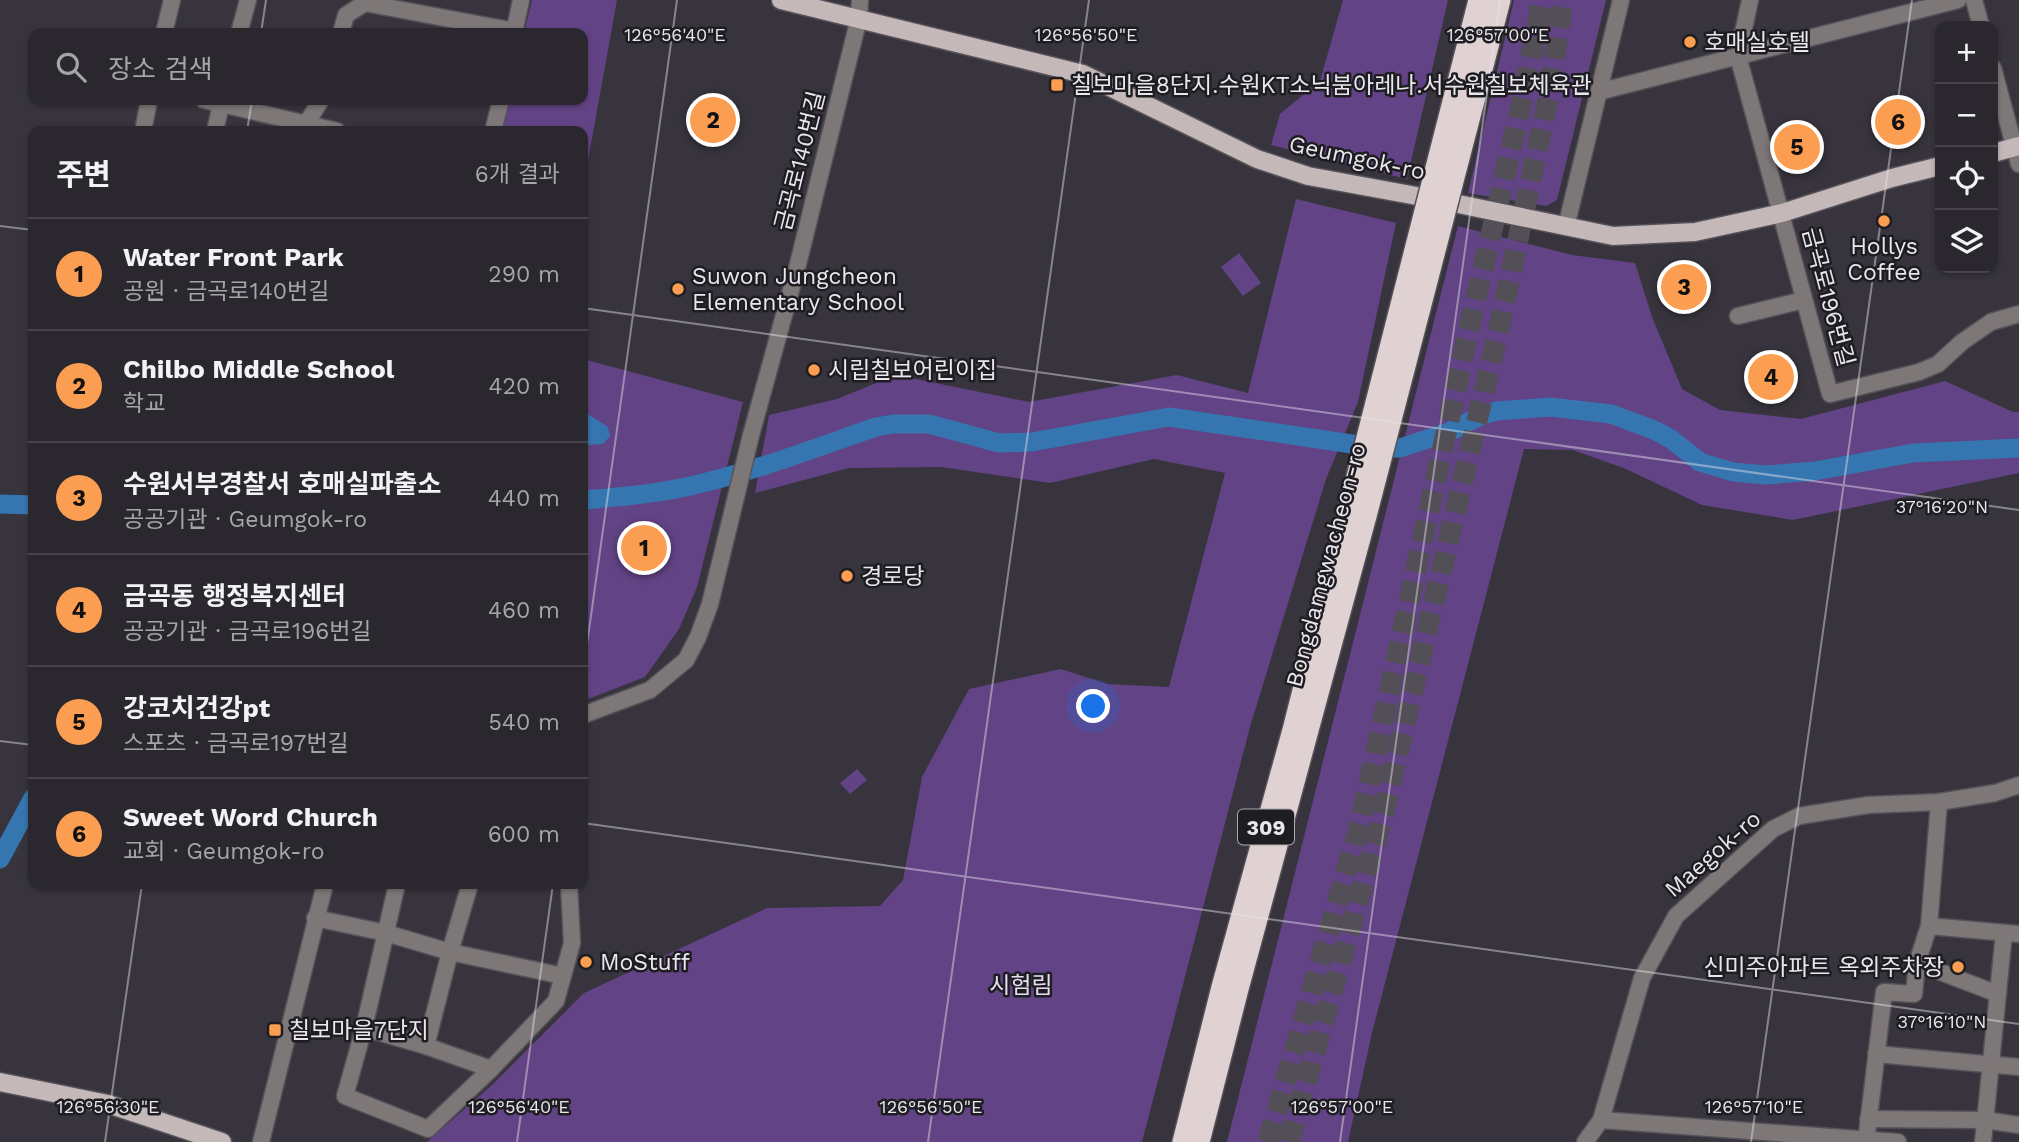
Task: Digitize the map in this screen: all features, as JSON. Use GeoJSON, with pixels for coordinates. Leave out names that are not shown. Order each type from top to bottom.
{"type":"FeatureCollection","features":[{"type":"Feature","properties":{"kind":"highway","name":"Bongdamgwacheon-ro"},"geometry":{"type":"LineString","coordinates":[[1184,1142],[1222,986],[1293,730],[1443,226],[1469,79],[1479,0]]}},
{"type":"Feature","properties":{"kind":"highway","name":"Bongdamgwacheon-ro"},"geometry":{"type":"LineString","coordinates":[[1469,79],[1500,0]]}},
{"type":"Feature","properties":{"kind":"highway","name":"Bongdamgwacheon-ro"},"geometry":{"type":"LineString","coordinates":[[1199,1142],[1357,514]]}},
{"type":"Feature","properties":{"kind":"main road","name":"Geumgok-ro"},"geometry":{"type":"LineString","coordinates":[[781,0],[860,9],[1083,74],[1257,159],[1308,176],[1613,236],[1695,232],[1782,213],[1935,167]]}},
{"type":"Feature","properties":{"kind":"main road"},"geometry":{"type":"LineString","coordinates":[[1998,153],[2018,152]]}},
{"type":"Feature","properties":{"kind":"main road"},"geometry":{"type":"LineString","coordinates":[[0,1082],[108,1104],[222,1142]]}},
{"type":"Feature","properties":{"kind":"street"},"geometry":{"type":"LineString","coordinates":[[165,28],[172,0]]}},
{"type":"Feature","properties":{"kind":"street"},"geometry":{"type":"LineString","coordinates":[[240,28],[248,0]]}},
{"type":"Feature","properties":{"kind":"street"},"geometry":{"type":"LineString","coordinates":[[515,28],[521,0]]}},
{"type":"Feature","properties":{"kind":"street"},"geometry":{"type":"LineString","coordinates":[[1566,227],[1621,0]]}},
{"type":"Feature","properties":{"kind":"street"},"geometry":{"type":"LineString","coordinates":[[1738,56],[1750,0]]}},
{"type":"Feature","properties":{"kind":"street"},"geometry":{"type":"LineString","coordinates":[[1598,92],[1958,0]]}},
{"type":"Feature","properties":{"kind":"street"},"geometry":{"type":"LineString","coordinates":[[1974,0],[1980,21]]}},
{"type":"Feature","properties":{"kind":"street"},"geometry":{"type":"LineString","coordinates":[[342,28],[346,15],[365,3],[493,28]]}},
{"type":"Feature","properties":{"kind":"street","name":"금곡로140번길"},"geometry":{"type":"LineString","coordinates":[[588,713],[650,690],[686,660],[698,637],[710,604],[751,435],[797,268],[860,9]]}},
{"type":"Feature","properties":{"kind":"street","name":"금곡로196번길"},"geometry":{"type":"LineString","coordinates":[[1738,56],[1829,394],[1919,372],[1938,364],[1962,342],[1991,322],[2019,314]]}},
{"type":"Feature","properties":{"kind":"street"},"geometry":{"type":"LineString","coordinates":[[1998,84],[2018,152]]}},
{"type":"Feature","properties":{"kind":"street"},"geometry":{"type":"LineString","coordinates":[[144,126],[148,105]]}},
{"type":"Feature","properties":{"kind":"street"},"geometry":{"type":"LineString","coordinates":[[216,126],[220,105]]}},
{"type":"Feature","properties":{"kind":"street"},"geometry":{"type":"LineString","coordinates":[[231,105],[299,126]]}},
{"type":"Feature","properties":{"kind":"street"},"geometry":{"type":"LineString","coordinates":[[306,126],[318,105]]}},
{"type":"Feature","properties":{"kind":"street"},"geometry":{"type":"LineString","coordinates":[[494,126],[500,105]]}},
{"type":"Feature","properties":{"kind":"street"},"geometry":{"type":"LineString","coordinates":[[1738,316],[1804,300]]}},
{"type":"Feature","properties":{"kind":"street","name":"Maegok-ro"},"geometry":{"type":"LineString","coordinates":[[1585,1142],[1601,1120],[1642,978],[1676,916],[1773,829],[1800,817],[1868,805],[1939,802],[1995,793],[2019,785]]}},
{"type":"Feature","properties":{"kind":"street"},"geometry":{"type":"LineString","coordinates":[[1866,1141],[1884,992],[1914,994],[1917,963],[1929,926],[1939,802]]}},
{"type":"Feature","properties":{"kind":"street"},"geometry":{"type":"LineString","coordinates":[[261,1142],[324,889]]}},
{"type":"Feature","properties":{"kind":"street"},"geometry":{"type":"LineString","coordinates":[[396,889],[364,1028],[345,1096],[428,1129],[491,1069],[556,1001],[572,943],[569,889]]}},
{"type":"Feature","properties":{"kind":"street"},"geometry":{"type":"LineString","coordinates":[[426,1046],[469,889]]}},
{"type":"Feature","properties":{"kind":"street"},"geometry":{"type":"LineString","coordinates":[[315,918],[386,933],[450,952],[563,976]]}},
{"type":"Feature","properties":{"kind":"street"},"geometry":{"type":"LineString","coordinates":[[1929,926],[2011,934],[1998,994],[1983,1142]]}},
{"type":"Feature","properties":{"kind":"street"},"geometry":{"type":"LineString","coordinates":[[1917,963],[1998,994]]}},
{"type":"Feature","properties":{"kind":"street"},"geometry":{"type":"LineString","coordinates":[[364,1028],[491,1069]]}},
{"type":"Feature","properties":{"kind":"street"},"geometry":{"type":"LineString","coordinates":[[1876,1054],[2019,1067]]}},
{"type":"Feature","properties":{"kind":"street"},"geometry":{"type":"LineString","coordinates":[[1868,1119],[1985,1120],[2019,1125]]}},
{"type":"Feature","properties":{"kind":"street"},"geometry":{"type":"LineString","coordinates":[[1601,1120],[1713,1135],[1898,1142]]}},
{"type":"Feature","properties":{"kind":"green space"},"geometry":{"type":"Polygon","coordinates":[[[532,0],[617,0],[588,160],[588,126],[502,126],[507,105],[588,105],[588,28],[525,28],[532,0]]]}},
{"type":"Feature","properties":{"kind":"green space"},"geometry":{"type":"Polygon","coordinates":[[[1343,0],[1448,0],[1407,179],[1271,145],[1280,114],[1320,81],[1343,0]]]}},
{"type":"Feature","properties":{"kind":"green space"},"geometry":{"type":"Polygon","coordinates":[[[1514,0],[1606,0],[1557,200],[1546,206],[1468,193],[1514,0]]]}},
{"type":"Feature","properties":{"kind":"green space","name":"시험림"},"geometry":{"type":"Polygon","coordinates":[[[1296,199],[1396,223],[1358,402],[1326,479],[1250,727],[1142,1142],[427,1142],[493,1084],[584,993],[767,908],[880,906],[903,880],[922,777],[969,689],[1061,669],[1107,684],[1169,687],[1225,473],[1154,459],[1050,483],[941,467],[849,468],[755,493],[769,415],[837,399],[896,375],[1029,402],[1177,375],[1248,393],[1296,199]]]}},
{"type":"Feature","properties":{"kind":"green space"},"geometry":{"type":"Polygon","coordinates":[[[1458,226],[1572,255],[1635,263],[1652,317],[1682,389],[1720,410],[1801,419],[1945,381],[2013,412],[2019,412],[2019,473],[1793,520],[1702,505],[1626,469],[1573,450],[1524,449],[1372,1033],[1348,1142],[1227,1142],[1458,226]]]}},
{"type":"Feature","properties":{"kind":"green space"},"geometry":{"type":"Polygon","coordinates":[[[1239,253],[1261,283],[1243,296],[1221,267],[1239,253]]]}},
{"type":"Feature","properties":{"kind":"green space"},"geometry":{"type":"Polygon","coordinates":[[[588,360],[743,402],[697,587],[679,629],[645,677],[588,699],[588,360]]]}},
{"type":"Feature","properties":{"kind":"green space"},"geometry":{"type":"Polygon","coordinates":[[[857,769],[867,780],[850,794],[840,783],[857,769]]]}},
{"type":"Feature","properties":{"kind":"water"},"geometry":{"type":"Polygon","coordinates":[[[588,414],[608,427],[610,436],[603,444],[588,445],[588,414]]]}},
{"type":"Feature","properties":{"kind":"waterway"},"geometry":{"type":"LineString","coordinates":[[588,499],[677,489],[714,480],[876,427],[893,424],[929,424],[999,443],[1032,442],[1169,417],[1379,448],[1400,448],[1449,432],[1480,416],[1497,411],[1550,407],[1611,414],[1671,439],[1700,462],[1733,472],[1766,475],[1815,471],[1913,453],[2019,448]]}},
{"type":"Feature","properties":{"kind":"waterway"},"geometry":{"type":"LineString","coordinates":[[0,504],[28,505]]}},
{"type":"Feature","properties":{"kind":"waterway"},"geometry":{"type":"LineString","coordinates":[[0,859],[28,807]]}},
{"type":"Feature","properties":{"kind":"tunnel"},"geometry":{"type":"LineString","coordinates":[[1268,1142],[1360,824],[1468,333],[1524,93],[1542,0]]}},
{"type":"Feature","properties":{"kind":"tunnel"},"geometry":{"type":"LineString","coordinates":[[1289,1142],[1385,807],[1500,324],[1548,99],[1563,0]]}},
{"type":"Feature","properties":{"kind":"place","name":"호매실호텔"},"geometry":{"type":"Point","coordinates":[1690,42]}},
{"type":"Feature","properties":{"kind":"place","name":"칠보마을8단지.수원KT소닉붐아레나.서수원칠보체육관"},"geometry":{"type":"Point","coordinates":[1057,85]}},
{"type":"Feature","properties":{"kind":"place","name":"Chilbo Middle School"},"geometry":{"type":"Point","coordinates":[713,120]}},
{"type":"Feature","properties":{"kind":"place","name":"Sweet Word Church"},"geometry":{"type":"Point","coordinates":[1898,122]}},
{"type":"Feature","properties":{"kind":"place","name":"강코치건강pt"},"geometry":{"type":"Point","coordinates":[1797,147]}},
{"type":"Feature","properties":{"kind":"place","name":"Hollys Coffee"},"geometry":{"type":"Point","coordinates":[1884,221]}},
{"type":"Feature","properties":{"kind":"place","name":"수원서부경찰서 호매실파출소"},"geometry":{"type":"Point","coordinates":[1684,287]}},
{"type":"Feature","properties":{"kind":"place","name":"Suwon Jungcheon Elementary School"},"geometry":{"type":"Point","coordinates":[678,289]}},
{"type":"Feature","properties":{"kind":"place","name":"시립칠보어린이집"},"geometry":{"type":"Point","coordinates":[814,370]}},
{"type":"Feature","properties":{"kind":"place","name":"금곡동 행정복지센터"},"geometry":{"type":"Point","coordinates":[1771,377]}},
{"type":"Feature","properties":{"kind":"place","name":"Water Front Park"},"geometry":{"type":"Point","coordinates":[644,548]}},
{"type":"Feature","properties":{"kind":"place","name":"경로당"},"geometry":{"type":"Point","coordinates":[847,576]}},
{"type":"Feature","properties":{"kind":"place","name":"MoStuff"},"geometry":{"type":"Point","coordinates":[586,962]}},
{"type":"Feature","properties":{"kind":"place","name":"신미주아파트 옥외주차장"},"geometry":{"type":"Point","coordinates":[1958,967]}},
{"type":"Feature","properties":{"kind":"place","name":"칠보마을7단지"},"geometry":{"type":"Point","coordinates":[275,1030]}}]}
